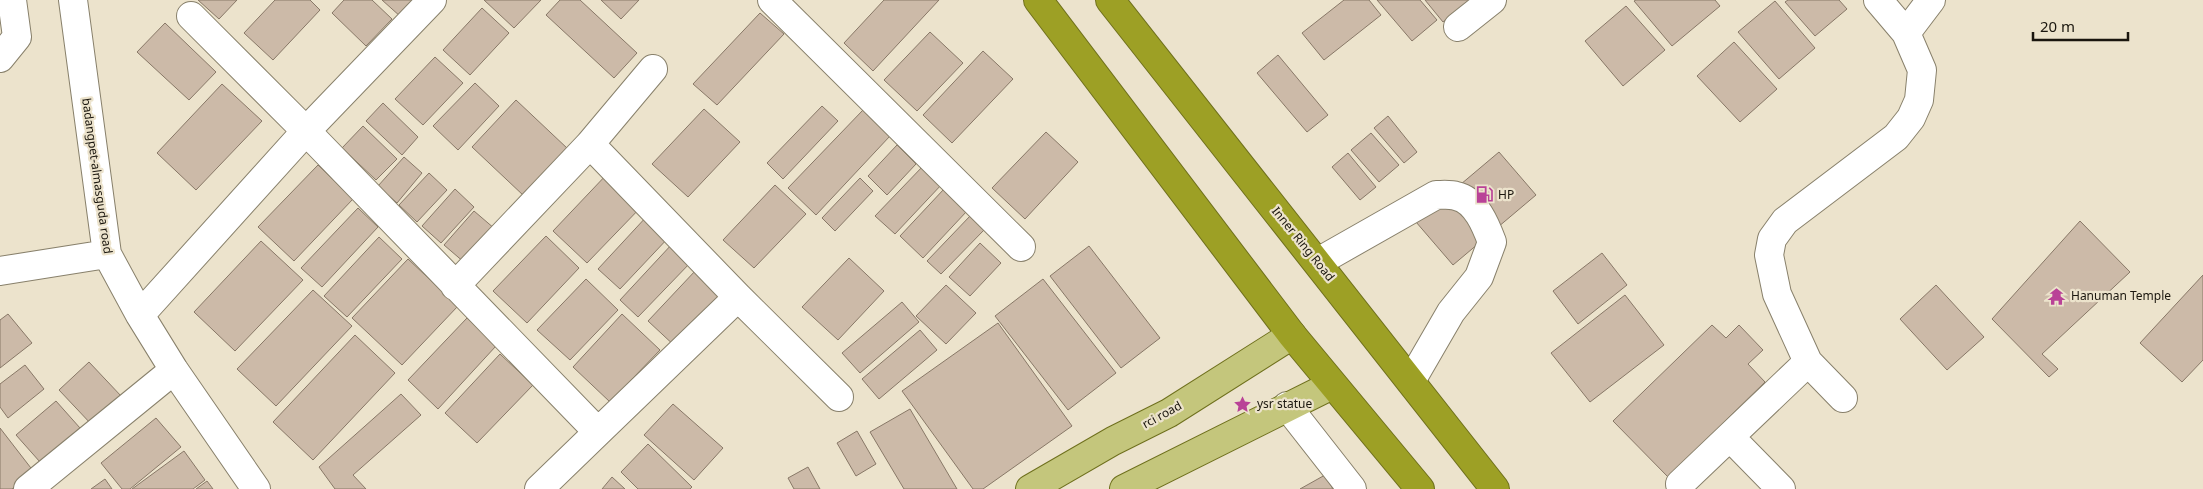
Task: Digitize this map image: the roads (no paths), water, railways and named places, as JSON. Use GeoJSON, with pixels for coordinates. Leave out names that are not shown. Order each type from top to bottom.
{"type":"FeatureCollection","features":[{"type":"Feature","properties":{"kind":"highway"},"geometry":{"type":"LineString","coordinates":[[1038,0],[1292,335],[1420,489]]}},
{"type":"Feature","properties":{"kind":"highway","name":"Inner Ring Road"},"geometry":{"type":"LineString","coordinates":[[1110,0],[1495,489]]}},
{"type":"Feature","properties":{"kind":"main road","name":"rci road"},"geometry":{"type":"LineString","coordinates":[[1030,489],[1113,441],[1169,412],[1292,335]]}},
{"type":"Feature","properties":{"kind":"main road"},"geometry":{"type":"LineString","coordinates":[[1124,489],[1332,385]]}},
{"type":"Feature","properties":{"kind":"street"},"geometry":{"type":"LineString","coordinates":[[0,58],[17,37],[12,0]]}},
{"type":"Feature","properties":{"kind":"street","name":"badangpet-almasguda road"},"geometry":{"type":"LineString","coordinates":[[73,0],[107,254],[140,315],[174,370],[256,489]]}},
{"type":"Feature","properties":{"kind":"street"},"geometry":{"type":"LineString","coordinates":[[140,315],[306,131],[432,0]]}},
{"type":"Feature","properties":{"kind":"street"},"geometry":{"type":"LineString","coordinates":[[772,0],[1021,247]]}},
{"type":"Feature","properties":{"kind":"street"},"geometry":{"type":"LineString","coordinates":[[1458,27],[1492,0]]}},
{"type":"Feature","properties":{"kind":"street"},"geometry":{"type":"LineString","coordinates":[[1843,398],[1808,362],[1777,294],[1769,255],[1772,239],[1785,221],[1896,137],[1911,118],[1919,100],[1922,70],[1906,33],[1878,0]]}},
{"type":"Feature","properties":{"kind":"street"},"geometry":{"type":"LineString","coordinates":[[1906,33],[1930,0]]}},
{"type":"Feature","properties":{"kind":"street"},"geometry":{"type":"LineString","coordinates":[[191,16],[306,131],[598,432]]}},
{"type":"Feature","properties":{"kind":"street"},"geometry":{"type":"LineString","coordinates":[[455,286],[590,144],[653,69]]}},
{"type":"Feature","properties":{"kind":"street"},"geometry":{"type":"LineString","coordinates":[[590,144],[738,297],[839,397]]}},
{"type":"Feature","properties":{"kind":"street"},"geometry":{"type":"LineString","coordinates":[[1318,262],[1436,195],[1458,196],[1473,206],[1485,225],[1492,242],[1479,277],[1451,312],[1411,381]]}},
{"type":"Feature","properties":{"kind":"street"},"geometry":{"type":"LineString","coordinates":[[0,272],[107,254]]}},
{"type":"Feature","properties":{"kind":"street"},"geometry":{"type":"LineString","coordinates":[[539,489],[683,353],[738,297]]}},
{"type":"Feature","properties":{"kind":"street"},"geometry":{"type":"LineString","coordinates":[[1680,484],[1808,362]]}},
{"type":"Feature","properties":{"kind":"street"},"geometry":{"type":"LineString","coordinates":[[28,489],[174,370]]}},
{"type":"Feature","properties":{"kind":"street"},"geometry":{"type":"LineString","coordinates":[[1287,406],[1352,489]]}},
{"type":"Feature","properties":{"kind":"street"},"geometry":{"type":"LineString","coordinates":[[1730,436],[1781,489]]}},
{"type":"Feature","properties":{"kind":"place","name":"HP"},"geometry":{"type":"Point","coordinates":[1484,195]}},
{"type":"Feature","properties":{"kind":"place","name":"Hanuman Temple"},"geometry":{"type":"Point","coordinates":[2057,296]}},
{"type":"Feature","properties":{"kind":"place","name":"ysr statue"},"geometry":{"type":"Point","coordinates":[1243,404]}}]}
